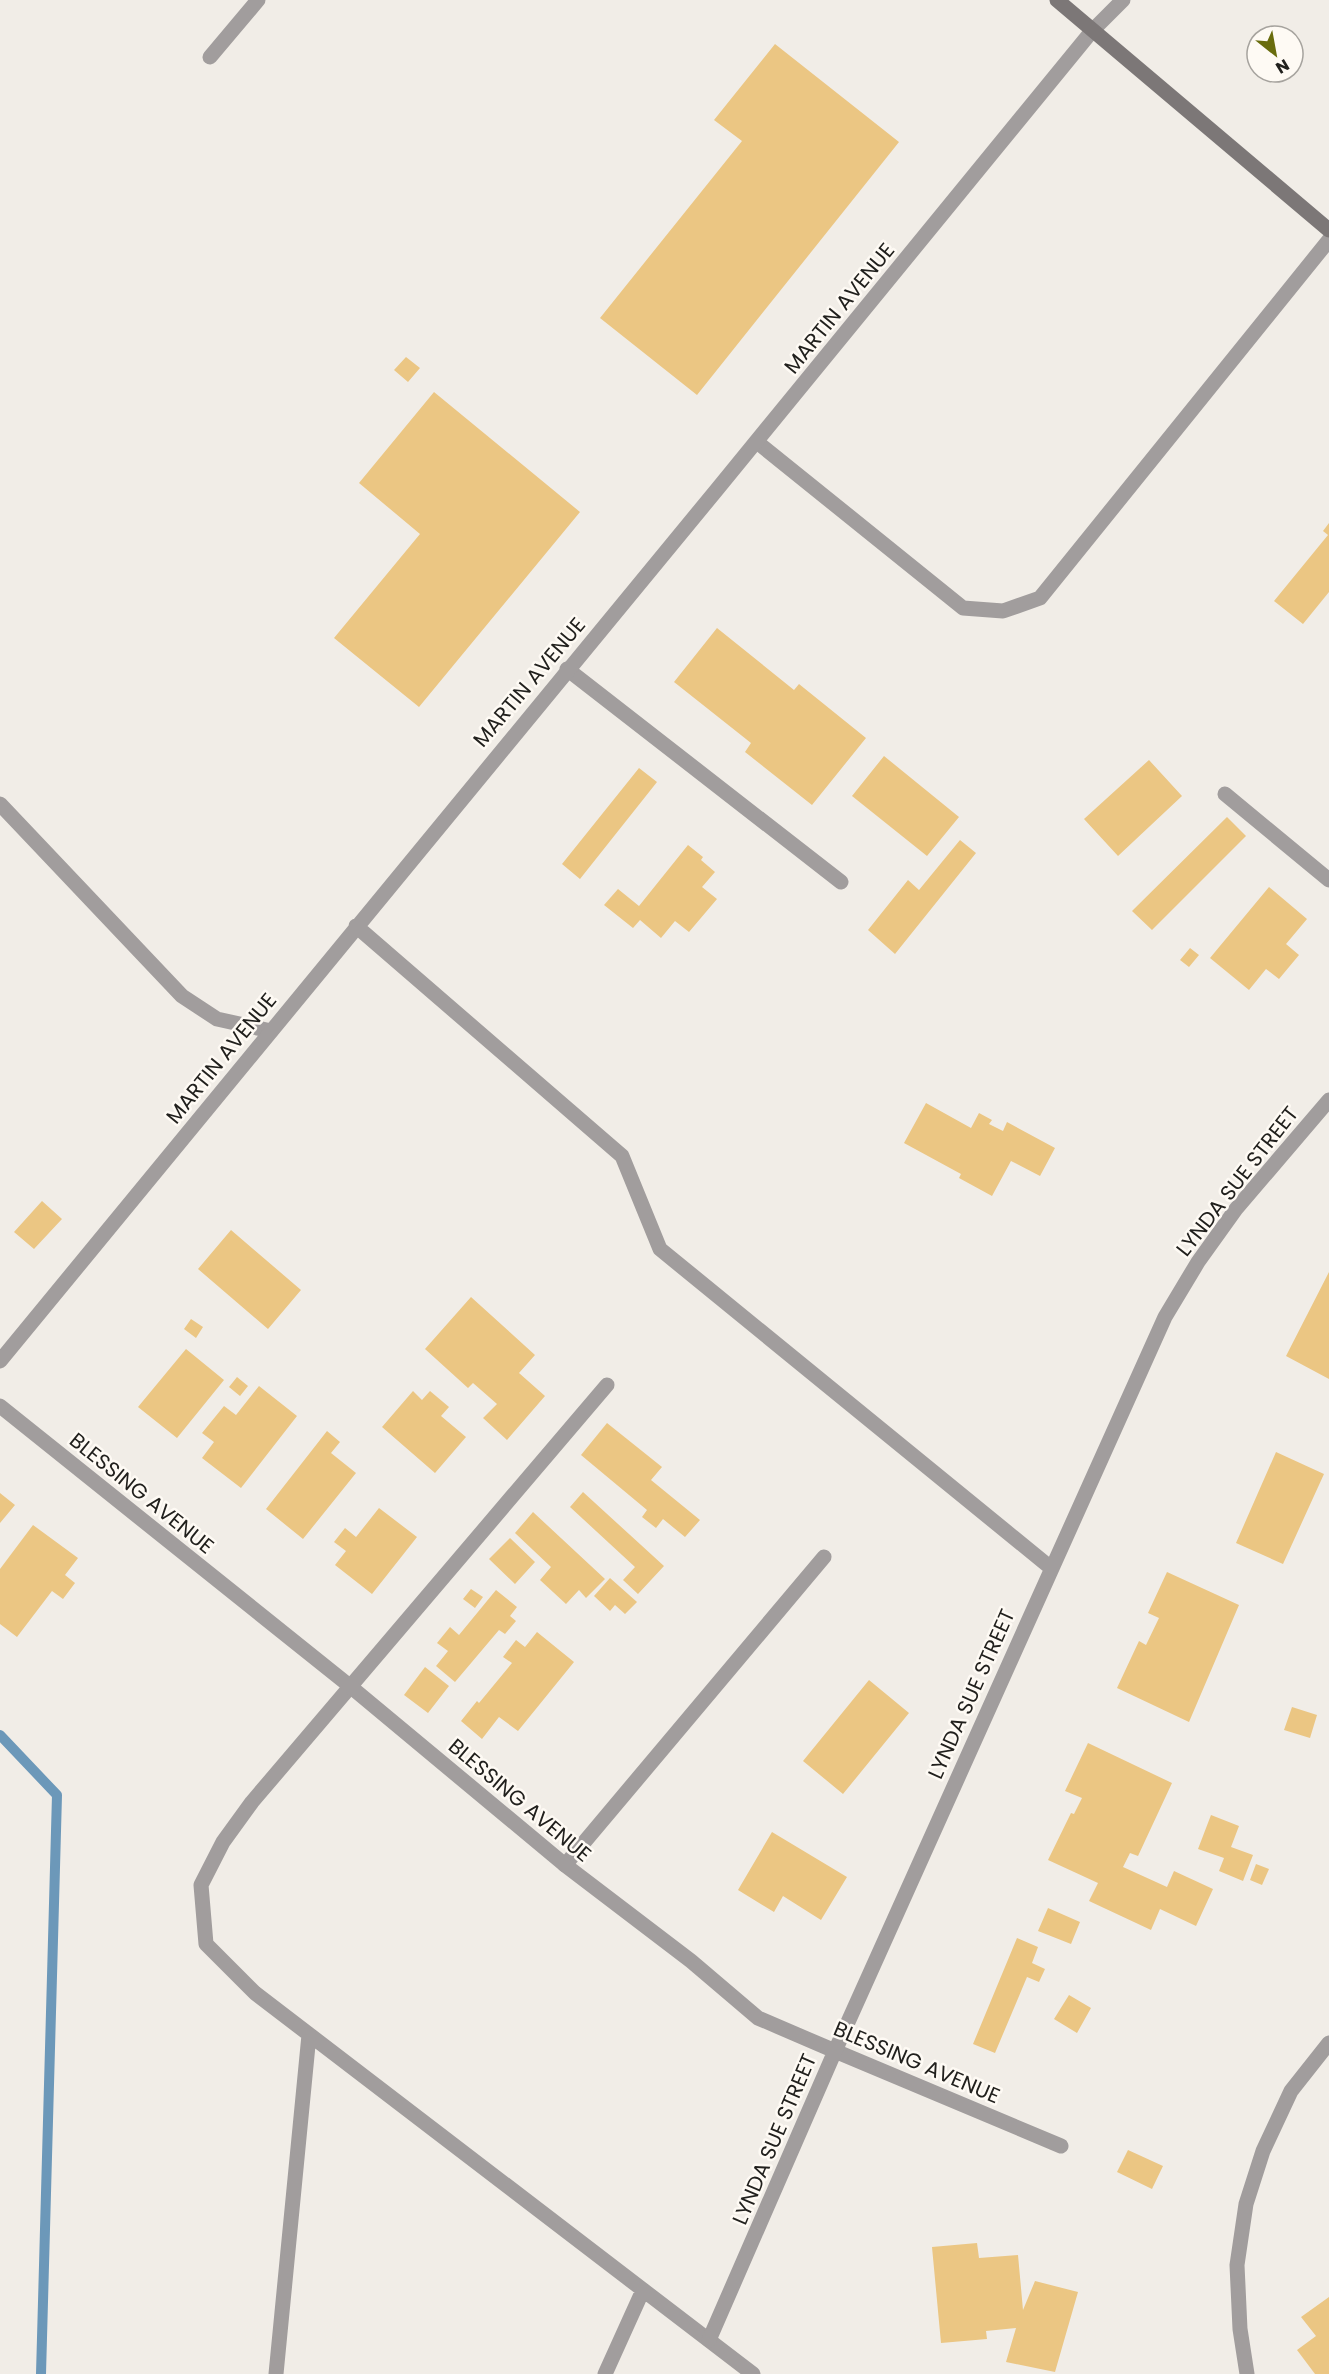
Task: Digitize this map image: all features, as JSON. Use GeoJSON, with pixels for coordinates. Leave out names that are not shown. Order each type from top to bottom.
{"type":"FeatureCollection","features":[{"type":"Feature","properties":{"kind":"main road"},"geometry":{"type":"LineString","coordinates":[[1057,0],[1329,230]]}},
{"type":"Feature","properties":{"kind":"street"},"geometry":{"type":"LineString","coordinates":[[210,57],[258,0]]}},
{"type":"Feature","properties":{"kind":"street","name":"MARTIN AVENUE"},"geometry":{"type":"LineString","coordinates":[[0,1361],[567,669],[757,442],[1092,31],[1122,0]]}},
{"type":"Feature","properties":{"kind":"street"},"geometry":{"type":"LineString","coordinates":[[757,442],[963,608],[1003,611],[1040,598],[1329,240]]}},
{"type":"Feature","properties":{"kind":"street"},"geometry":{"type":"LineString","coordinates":[[567,669],[841,882]]}},
{"type":"Feature","properties":{"kind":"street"},"geometry":{"type":"LineString","coordinates":[[1225,794],[1329,880]]}},
{"type":"Feature","properties":{"kind":"street"},"geometry":{"type":"LineString","coordinates":[[0,804],[182,996],[217,1019],[271,1030]]}},
{"type":"Feature","properties":{"kind":"street"},"geometry":{"type":"LineString","coordinates":[[356,926],[622,1156],[660,1249],[1051,1568]]}},
{"type":"Feature","properties":{"kind":"street","name":"LYNDA SUE STREET"},"geometry":{"type":"LineString","coordinates":[[709,2340],[835,2051],[1165,1317],[1198,1262],[1236,1209],[1329,1100]]}},
{"type":"Feature","properties":{"kind":"street"},"geometry":{"type":"LineString","coordinates":[[607,1385],[252,1802],[223,1842],[201,1885],[206,1944],[255,1993],[753,2374]]}},
{"type":"Feature","properties":{"kind":"street","name":"BLESSING AVENUE"},"geometry":{"type":"LineString","coordinates":[[0,1406],[351,1687],[565,1865],[691,1961],[759,2018],[1061,2146]]}},
{"type":"Feature","properties":{"kind":"street"},"geometry":{"type":"LineString","coordinates":[[565,1865],[824,1557]]}},
{"type":"Feature","properties":{"kind":"street"},"geometry":{"type":"LineString","coordinates":[[276,2374],[309,2035]]}},
{"type":"Feature","properties":{"kind":"street"},"geometry":{"type":"LineString","coordinates":[[1247,2374],[1240,2329],[1237,2265],[1246,2204],[1263,2151],[1291,2091],[1329,2043]]}},
{"type":"Feature","properties":{"kind":"street"},"geometry":{"type":"LineString","coordinates":[[605,2374],[644,2290]]}},
{"type":"Feature","properties":{"kind":"building"},"geometry":{"type":"Polygon","coordinates":[[[775,44],[899,142],[697,395],[600,318],[742,141],[714,120],[775,44]]]}},
{"type":"Feature","properties":{"kind":"building"},"geometry":{"type":"Polygon","coordinates":[[[406,357],[420,368],[408,382],[394,370],[406,357]]]}},
{"type":"Feature","properties":{"kind":"building"},"geometry":{"type":"Polygon","coordinates":[[[434,392],[580,512],[419,707],[334,638],[420,534],[359,483],[434,392]]]}},
{"type":"Feature","properties":{"kind":"building"},"geometry":{"type":"Polygon","coordinates":[[[1329,523],[1329,592],[1303,624],[1274,601],[1328,535],[1323,531],[1329,523]]]}},
{"type":"Feature","properties":{"kind":"building"},"geometry":{"type":"Polygon","coordinates":[[[717,628],[794,690],[799,684],[866,738],[812,805],[745,752],[751,743],[674,682],[717,628]]]}},
{"type":"Feature","properties":{"kind":"building"},"geometry":{"type":"Polygon","coordinates":[[[884,756],[959,817],[927,856],[852,796],[884,756]]]}},
{"type":"Feature","properties":{"kind":"building"},"geometry":{"type":"Polygon","coordinates":[[[1149,760],[1182,796],[1118,856],[1084,819],[1149,760]]]}},
{"type":"Feature","properties":{"kind":"building"},"geometry":{"type":"Polygon","coordinates":[[[639,768],[657,782],[580,879],[562,864],[639,768]]]}},
{"type":"Feature","properties":{"kind":"building"},"geometry":{"type":"Polygon","coordinates":[[[1227,817],[1246,836],[1152,930],[1132,911],[1227,817]]]}},
{"type":"Feature","properties":{"kind":"building"},"geometry":{"type":"Polygon","coordinates":[[[960,840],[976,853],[895,954],[868,930],[908,880],[919,890],[960,840]]]}},
{"type":"Feature","properties":{"kind":"building"},"geometry":{"type":"Polygon","coordinates":[[[688,845],[703,857],[701,860],[715,872],[702,887],[717,899],[689,932],[675,921],[661,938],[640,920],[633,928],[604,905],[618,889],[639,906],[688,845]]]}},
{"type":"Feature","properties":{"kind":"building"},"geometry":{"type":"Polygon","coordinates":[[[1269,887],[1307,919],[1286,944],[1299,955],[1279,979],[1266,969],[1249,990],[1210,958],[1269,887]]]}},
{"type":"Feature","properties":{"kind":"building"},"geometry":{"type":"Polygon","coordinates":[[[1190,948],[1199,955],[1189,967],[1180,960],[1190,948]]]}},
{"type":"Feature","properties":{"kind":"building"},"geometry":{"type":"Polygon","coordinates":[[[926,1103],[971,1128],[979,1113],[992,1120],[989,1124],[1003,1131],[1007,1122],[1055,1148],[1040,1176],[1011,1161],[992,1196],[959,1178],[961,1174],[904,1143],[926,1103]]]}},
{"type":"Feature","properties":{"kind":"building"},"geometry":{"type":"Polygon","coordinates":[[[42,1201],[62,1219],[34,1249],[14,1232],[42,1201]]]}},
{"type":"Feature","properties":{"kind":"building"},"geometry":{"type":"Polygon","coordinates":[[[231,1230],[301,1290],[268,1329],[198,1269],[231,1230]]]}},
{"type":"Feature","properties":{"kind":"building"},"geometry":{"type":"Polygon","coordinates":[[[1329,1272],[1329,1379],[1286,1356],[1329,1272]]]}},
{"type":"Feature","properties":{"kind":"building"},"geometry":{"type":"Polygon","coordinates":[[[471,1297],[535,1355],[519,1373],[545,1396],[507,1440],[483,1418],[497,1404],[473,1383],[468,1388],[425,1349],[471,1297]]]}},
{"type":"Feature","properties":{"kind":"building"},"geometry":{"type":"Polygon","coordinates":[[[191,1319],[203,1327],[196,1338],[184,1329],[191,1319]]]}},
{"type":"Feature","properties":{"kind":"building"},"geometry":{"type":"Polygon","coordinates":[[[186,1349],[224,1380],[177,1438],[138,1407],[186,1349]]]}},
{"type":"Feature","properties":{"kind":"building"},"geometry":{"type":"Polygon","coordinates":[[[237,1377],[248,1386],[240,1396],[229,1387],[237,1377]]]}},
{"type":"Feature","properties":{"kind":"building"},"geometry":{"type":"Polygon","coordinates":[[[259,1386],[297,1416],[241,1488],[202,1458],[214,1442],[202,1433],[224,1406],[236,1415],[259,1386]]]}},
{"type":"Feature","properties":{"kind":"building"},"geometry":{"type":"Polygon","coordinates":[[[413,1391],[422,1400],[430,1391],[449,1407],[441,1416],[466,1437],[435,1473],[382,1427],[413,1391]]]}},
{"type":"Feature","properties":{"kind":"building"},"geometry":{"type":"Polygon","coordinates":[[[607,1423],[662,1467],[651,1480],[700,1520],[685,1537],[663,1519],[656,1528],[642,1517],[647,1510],[581,1455],[607,1423]]]}},
{"type":"Feature","properties":{"kind":"building"},"geometry":{"type":"Polygon","coordinates":[[[327,1431],[340,1442],[331,1453],[356,1473],[303,1539],[266,1509],[327,1431]]]}},
{"type":"Feature","properties":{"kind":"building"},"geometry":{"type":"Polygon","coordinates":[[[1276,1452],[1324,1474],[1283,1564],[1236,1543],[1276,1452]]]}},
{"type":"Feature","properties":{"kind":"building"},"geometry":{"type":"Polygon","coordinates":[[[583,1492],[664,1566],[638,1594],[623,1580],[635,1567],[570,1507],[583,1492]]]}},
{"type":"Feature","properties":{"kind":"building"},"geometry":{"type":"Polygon","coordinates":[[[0,1493],[15,1505],[0,1523],[0,1493]]]}},
{"type":"Feature","properties":{"kind":"building"},"geometry":{"type":"Polygon","coordinates":[[[379,1508],[417,1537],[372,1594],[335,1565],[346,1551],[334,1542],[345,1528],[356,1537],[379,1508]]]}},
{"type":"Feature","properties":{"kind":"building"},"geometry":{"type":"Polygon","coordinates":[[[533,1512],[605,1579],[586,1598],[579,1590],[566,1604],[540,1580],[551,1567],[515,1533],[533,1512]]]}},
{"type":"Feature","properties":{"kind":"building"},"geometry":{"type":"Polygon","coordinates":[[[33,1525],[78,1558],[65,1575],[75,1583],[63,1599],[52,1591],[17,1637],[0,1624],[0,1569],[33,1525]]]}},
{"type":"Feature","properties":{"kind":"building"},"geometry":{"type":"Polygon","coordinates":[[[510,1538],[535,1562],[515,1584],[489,1559],[510,1538]]]}},
{"type":"Feature","properties":{"kind":"building"},"geometry":{"type":"Polygon","coordinates":[[[1167,1572],[1239,1605],[1189,1722],[1117,1688],[1139,1641],[1146,1645],[1159,1618],[1148,1613],[1167,1572]]]}},
{"type":"Feature","properties":{"kind":"building"},"geometry":{"type":"Polygon","coordinates":[[[610,1578],[637,1602],[625,1614],[615,1605],[610,1611],[594,1596],[610,1578]]]}},
{"type":"Feature","properties":{"kind":"building"},"geometry":{"type":"Polygon","coordinates":[[[471,1589],[483,1597],[475,1608],[463,1599],[471,1589]]]}},
{"type":"Feature","properties":{"kind":"building"},"geometry":{"type":"Polygon","coordinates":[[[496,1590],[517,1607],[510,1616],[516,1621],[505,1634],[499,1630],[455,1682],[436,1666],[448,1651],[437,1643],[450,1627],[459,1635],[496,1590]]]}},
{"type":"Feature","properties":{"kind":"building"},"geometry":{"type":"Polygon","coordinates":[[[537,1632],[574,1662],[518,1731],[499,1717],[482,1739],[461,1721],[512,1663],[503,1657],[516,1640],[525,1647],[537,1632]]]}},
{"type":"Feature","properties":{"kind":"building"},"geometry":{"type":"Polygon","coordinates":[[[425,1667],[449,1686],[428,1713],[404,1695],[425,1667]]]}},
{"type":"Feature","properties":{"kind":"building"},"geometry":{"type":"Polygon","coordinates":[[[869,1680],[909,1713],[843,1794],[803,1761],[869,1680]]]}},
{"type":"Feature","properties":{"kind":"building"},"geometry":{"type":"Polygon","coordinates":[[[1292,1707],[1317,1715],[1310,1738],[1284,1730],[1292,1707]]]}},
{"type":"Feature","properties":{"kind":"building"},"geometry":{"type":"Polygon","coordinates":[[[1088,1743],[1172,1783],[1138,1856],[1130,1853],[1123,1867],[1167,1887],[1174,1871],[1213,1889],[1196,1926],[1160,1909],[1151,1930],[1089,1901],[1098,1883],[1048,1860],[1071,1813],[1074,1814],[1082,1798],[1065,1791],[1088,1743]]]}},
{"type":"Feature","properties":{"kind":"building"},"geometry":{"type":"Polygon","coordinates":[[[1211,1815],[1239,1826],[1231,1847],[1253,1855],[1243,1881],[1219,1871],[1224,1858],[1198,1849],[1211,1815]]]}},
{"type":"Feature","properties":{"kind":"building"},"geometry":{"type":"Polygon","coordinates":[[[772,1832],[847,1877],[821,1920],[783,1896],[774,1912],[738,1890],[772,1832]]]}},
{"type":"Feature","properties":{"kind":"building"},"geometry":{"type":"Polygon","coordinates":[[[1256,1864],[1269,1869],[1262,1885],[1250,1880],[1256,1864]]]}},
{"type":"Feature","properties":{"kind":"building"},"geometry":{"type":"Polygon","coordinates":[[[1048,1908],[1080,1922],[1071,1944],[1038,1931],[1048,1908]]]}},
{"type":"Feature","properties":{"kind":"building"},"geometry":{"type":"Polygon","coordinates":[[[1017,1938],[1038,1947],[1032,1963],[1045,1969],[1039,1982],[1027,1977],[995,2053],[973,2044],[1017,1938]]]}},
{"type":"Feature","properties":{"kind":"building"},"geometry":{"type":"Polygon","coordinates":[[[1069,1995],[1091,2008],[1077,2033],[1054,2019],[1069,1995]]]}},
{"type":"Feature","properties":{"kind":"building"},"geometry":{"type":"Polygon","coordinates":[[[1128,2150],[1163,2166],[1152,2189],[1117,2172],[1128,2150]]]}},
{"type":"Feature","properties":{"kind":"building"},"geometry":{"type":"Polygon","coordinates":[[[977,2243],[979,2258],[1018,2255],[1023,2310],[1035,2281],[1078,2292],[1055,2372],[1006,2362],[1016,2328],[986,2331],[987,2339],[941,2343],[932,2247],[977,2243]]]}},
{"type":"Feature","properties":{"kind":"building"},"geometry":{"type":"Polygon","coordinates":[[[1329,2297],[1329,2374],[1315,2374],[1297,2350],[1316,2336],[1301,2317],[1329,2297]]]}},
{"type":"Feature","properties":{"kind":"waterway"},"geometry":{"type":"LineString","coordinates":[[0,1735],[57,1795],[41,2374]]}}]}
